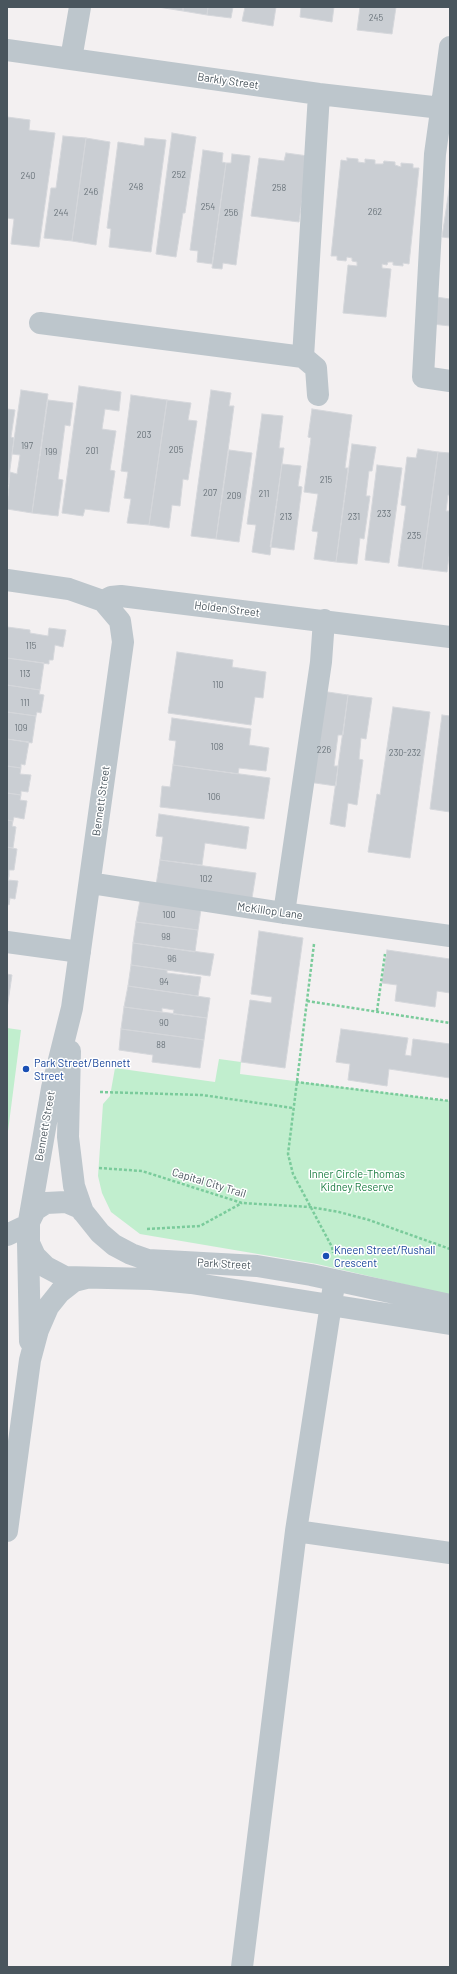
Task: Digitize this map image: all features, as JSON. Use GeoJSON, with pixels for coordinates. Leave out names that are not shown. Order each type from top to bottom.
{"type":"FeatureCollection","features":[{"type":"Feature","properties":{"kind":"street"},"geometry":{"type":"LineString","coordinates":[[71,59],[80,7]]}},
{"type":"Feature","properties":{"kind":"street"},"geometry":{"type":"LineString","coordinates":[[450,47],[446,108],[435,154],[423,377],[450,381]]}},
{"type":"Feature","properties":{"kind":"street","name":"Barkly Street"},"geometry":{"type":"LineString","coordinates":[[7,50],[319,94],[446,108]]}},
{"type":"Feature","properties":{"kind":"street"},"geometry":{"type":"LineString","coordinates":[[303,357],[319,94]]}},
{"type":"Feature","properties":{"kind":"street"},"geometry":{"type":"LineString","coordinates":[[40,323],[303,357],[316,368],[318,395]]}},
{"type":"Feature","properties":{"kind":"street"},"geometry":{"type":"LineString","coordinates":[[7,580],[69,589],[103,601]]}},
{"type":"Feature","properties":{"kind":"street","name":"Holden Street"},"geometry":{"type":"LineString","coordinates":[[103,601],[111,597],[122,596],[324,620],[450,637]]}},
{"type":"Feature","properties":{"kind":"street","name":"Bennett Street"},"geometry":{"type":"LineString","coordinates":[[83,1212],[76,1192],[71,1166],[68,1108],[72,1008],[123,642],[120,621],[103,601]]}},
{"type":"Feature","properties":{"kind":"street"},"geometry":{"type":"LineString","coordinates":[[284,913],[321,662],[324,620]]}},
{"type":"Feature","properties":{"kind":"street","name":"McKillop Lane"},"geometry":{"type":"LineString","coordinates":[[90,883],[284,913],[450,936]]}},
{"type":"Feature","properties":{"kind":"street"},"geometry":{"type":"LineString","coordinates":[[7,942],[80,952]]}},
{"type":"Feature","properties":{"kind":"street","name":"Bennett Street"},"geometry":{"type":"LineString","coordinates":[[30,1360],[23,1229],[52,1088],[72,1008]]}},
{"type":"Feature","properties":{"kind":"street","name":"Park Street"},"geometry":{"type":"LineString","coordinates":[[450,1305],[334,1280],[257,1266],[148,1260],[131,1254],[114,1245],[100,1233],[83,1212],[69,1203],[52,1201],[46,1203],[35,1210],[23,1229],[30,1247],[42,1264],[65,1277],[165,1280],[450,1324]]}},
{"type":"Feature","properties":{"kind":"street","name":"Bennett Street"},"geometry":{"type":"LineString","coordinates":[[7,1532],[30,1360],[40,1326],[51,1302],[71,1283],[87,1278]]}},
{"type":"Feature","properties":{"kind":"street"},"geometry":{"type":"LineString","coordinates":[[242,1967],[296,1531],[334,1280]]}},
{"type":"Feature","properties":{"kind":"street"},"geometry":{"type":"LineString","coordinates":[[296,1531],[450,1553]]}},
{"type":"Feature","properties":{"kind":"path"},"geometry":{"type":"LineString","coordinates":[[318,918],[292,1108],[288,1160],[292,1174],[332,1247],[331,1258]]}},
{"type":"Feature","properties":{"kind":"path"},"geometry":{"type":"LineString","coordinates":[[377,1010],[388,928]]}},
{"type":"Feature","properties":{"kind":"path"},"geometry":{"type":"LineString","coordinates":[[307,1001],[377,1010],[450,1023]]}},
{"type":"Feature","properties":{"kind":"path"},"geometry":{"type":"LineString","coordinates":[[296,1082],[450,1101]]}},
{"type":"Feature","properties":{"kind":"path"},"geometry":{"type":"LineString","coordinates":[[100,1092],[202,1095],[292,1108]]}},
{"type":"Feature","properties":{"kind":"path","name":"Capital City Trail"},"geometry":{"type":"LineString","coordinates":[[71,1166],[142,1171],[242,1203],[310,1208],[356,1216],[450,1250]]}},
{"type":"Feature","properties":{"kind":"green space"},"geometry":{"type":"Polygon","coordinates":[[[7,1028],[21,1030],[7,1139],[7,1028]]]}},
{"type":"Feature","properties":{"kind":"green space","name":"Inner Circle-Thomas Kidney Reserve"},"geometry":{"type":"Polygon","coordinates":[[[219,1059],[241,1062],[240,1074],[450,1101],[450,1295],[317,1264],[140,1234],[111,1212],[102,1193],[98,1176],[103,1104],[110,1096],[115,1068],[215,1082],[219,1059]]]}},
{"type":"Feature","properties":{"kind":"building"},"geometry":{"type":"Polygon","coordinates":[[[158,7],[183,7],[183,11],[158,7]]]}},
{"type":"Feature","properties":{"kind":"building"},"geometry":{"type":"Polygon","coordinates":[[[183,7],[208,7],[207,15],[183,11],[183,7]]]}},
{"type":"Feature","properties":{"kind":"building"},"geometry":{"type":"Polygon","coordinates":[[[208,7],[233,7],[231,18],[207,15],[208,7]]]}},
{"type":"Feature","properties":{"kind":"building"},"geometry":{"type":"Polygon","coordinates":[[[245,7],[276,7],[273,26],[242,21],[245,7]]]}},
{"type":"Feature","properties":{"kind":"building"},"geometry":{"type":"Polygon","coordinates":[[[301,7],[334,7],[332,22],[300,17],[301,7]]]}},
{"type":"Feature","properties":{"kind":"building"},"geometry":{"type":"Polygon","coordinates":[[[360,7],[396,7],[392,34],[357,30],[360,7]]]}},
{"type":"Feature","properties":{"kind":"building"},"geometry":{"type":"Polygon","coordinates":[[[7,117],[30,120],[29,130],[55,133],[39,247],[11,244],[14,219],[7,218],[7,117]]]}},
{"type":"Feature","properties":{"kind":"building"},"geometry":{"type":"Polygon","coordinates":[[[172,133],[196,137],[185,213],[183,213],[176,257],[156,254],[172,133]]]}},
{"type":"Feature","properties":{"kind":"building"},"geometry":{"type":"Polygon","coordinates":[[[63,136],[86,138],[72,241],[44,238],[51,188],[56,188],[63,136]]]}},
{"type":"Feature","properties":{"kind":"building"},"geometry":{"type":"Polygon","coordinates":[[[86,138],[110,142],[96,245],[72,241],[86,138]]]}},
{"type":"Feature","properties":{"kind":"building"},"geometry":{"type":"Polygon","coordinates":[[[145,138],[166,140],[151,252],[109,247],[111,229],[107,228],[118,142],[144,146],[145,138]]]}},
{"type":"Feature","properties":{"kind":"building"},"geometry":{"type":"Polygon","coordinates":[[[203,150],[223,153],[222,162],[226,163],[212,264],[197,262],[198,251],[190,250],[203,150]]]}},
{"type":"Feature","properties":{"kind":"building"},"geometry":{"type":"Polygon","coordinates":[[[286,153],[308,156],[299,222],[251,216],[259,158],[284,161],[286,153]]]}},
{"type":"Feature","properties":{"kind":"building"},"geometry":{"type":"Polygon","coordinates":[[[232,154],[250,156],[236,265],[223,263],[222,269],[212,268],[226,163],[231,163],[232,154]]]}},
{"type":"Feature","properties":{"kind":"building"},"geometry":{"type":"Polygon","coordinates":[[[347,158],[358,159],[358,162],[365,163],[365,159],[375,160],[375,164],[383,164],[384,161],[395,162],[395,165],[401,167],[401,163],[413,164],[413,168],[419,168],[409,264],[403,263],[403,266],[393,265],[393,262],[388,262],[387,265],[382,264],[382,268],[391,269],[386,317],[343,313],[348,265],[357,266],[357,262],[352,261],[352,258],[347,257],[346,261],[337,260],[337,256],[331,256],[341,160],[347,161],[347,158]]]}},
{"type":"Feature","properties":{"kind":"building"},"geometry":{"type":"Polygon","coordinates":[[[450,183],[450,238],[442,237],[450,183]]]}},
{"type":"Feature","properties":{"kind":"building"},"geometry":{"type":"Polygon","coordinates":[[[436,297],[450,299],[450,326],[432,324],[436,297]]]}},
{"type":"Feature","properties":{"kind":"building"},"geometry":{"type":"Polygon","coordinates":[[[79,386],[121,392],[119,411],[105,409],[102,429],[116,431],[110,470],[115,471],[109,512],[85,509],[83,516],[62,513],[79,386]]]}},
{"type":"Feature","properties":{"kind":"building"},"geometry":{"type":"Polygon","coordinates":[[[21,390],[48,394],[32,513],[7,509],[10,472],[17,474],[20,455],[12,454],[21,390]]]}},
{"type":"Feature","properties":{"kind":"building"},"geometry":{"type":"Polygon","coordinates":[[[211,390],[231,393],[229,406],[234,406],[216,539],[191,536],[211,390]]]}},
{"type":"Feature","properties":{"kind":"building"},"geometry":{"type":"Polygon","coordinates":[[[131,395],[167,400],[149,525],[127,523],[131,499],[124,498],[128,472],[121,471],[131,395]]]}},
{"type":"Feature","properties":{"kind":"building"},"geometry":{"type":"Polygon","coordinates":[[[48,400],[73,403],[70,426],[65,425],[58,479],[63,480],[58,516],[32,513],[48,400]]]}},
{"type":"Feature","properties":{"kind":"building"},"geometry":{"type":"Polygon","coordinates":[[[167,400],[191,403],[188,420],[197,421],[188,480],[183,479],[180,506],[172,505],[169,528],[149,525],[167,400]]]}},
{"type":"Feature","properties":{"kind":"building"},"geometry":{"type":"Polygon","coordinates":[[[7,409],[15,410],[11,437],[14,438],[8,485],[7,409]]]}},
{"type":"Feature","properties":{"kind":"building"},"geometry":{"type":"Polygon","coordinates":[[[312,409],[352,415],[345,468],[348,468],[336,562],[314,559],[318,532],[312,531],[318,494],[304,492],[311,438],[308,437],[312,409]]]}},
{"type":"Feature","properties":{"kind":"building"},"geometry":{"type":"Polygon","coordinates":[[[262,414],[283,416],[279,448],[284,448],[270,555],[252,552],[256,525],[247,524],[262,414]]]}},
{"type":"Feature","properties":{"kind":"building"},"geometry":{"type":"Polygon","coordinates":[[[352,444],[376,447],[372,471],[369,471],[366,496],[370,496],[364,539],[360,538],[357,564],[336,562],[352,444]]]}},
{"type":"Feature","properties":{"kind":"building"},"geometry":{"type":"Polygon","coordinates":[[[418,449],[438,452],[422,569],[398,566],[406,506],[401,505],[407,457],[416,458],[418,449]]]}},
{"type":"Feature","properties":{"kind":"building"},"geometry":{"type":"Polygon","coordinates":[[[229,450],[252,453],[239,542],[216,539],[229,450]]]}},
{"type":"Feature","properties":{"kind":"building"},"geometry":{"type":"Polygon","coordinates":[[[438,452],[450,453],[450,495],[448,495],[446,511],[450,511],[450,548],[447,572],[422,569],[438,452]]]}},
{"type":"Feature","properties":{"kind":"building"},"geometry":{"type":"Polygon","coordinates":[[[282,464],[301,466],[298,486],[302,487],[294,550],[270,547],[282,464]]]}},
{"type":"Feature","properties":{"kind":"building"},"geometry":{"type":"Polygon","coordinates":[[[377,465],[402,468],[389,563],[365,560],[377,465]]]}},
{"type":"Feature","properties":{"kind":"building"},"geometry":{"type":"Polygon","coordinates":[[[7,627],[30,630],[30,633],[48,636],[49,628],[66,630],[63,647],[55,645],[53,660],[49,660],[49,664],[7,658],[7,627]]]}},
{"type":"Feature","properties":{"kind":"building"},"geometry":{"type":"Polygon","coordinates":[[[177,652],[233,660],[232,667],[266,672],[263,698],[255,697],[251,725],[168,713],[177,652]]]}},
{"type":"Feature","properties":{"kind":"building"},"geometry":{"type":"Polygon","coordinates":[[[7,658],[44,663],[40,690],[7,685],[7,658]]]}},
{"type":"Feature","properties":{"kind":"building"},"geometry":{"type":"Polygon","coordinates":[[[7,685],[40,690],[39,694],[44,695],[41,713],[37,712],[36,716],[7,712],[7,685]]]}},
{"type":"Feature","properties":{"kind":"building"},"geometry":{"type":"Polygon","coordinates":[[[321,691],[348,695],[343,735],[338,735],[334,766],[338,766],[336,786],[308,782],[321,691]]]}},
{"type":"Feature","properties":{"kind":"building"},"geometry":{"type":"Polygon","coordinates":[[[348,695],[372,698],[366,739],[361,738],[359,759],[363,760],[357,805],[348,803],[345,827],[330,824],[348,695]]]}},
{"type":"Feature","properties":{"kind":"building"},"geometry":{"type":"Polygon","coordinates":[[[393,707],[430,712],[410,858],[368,852],[377,794],[380,795],[393,707]]]}},
{"type":"Feature","properties":{"kind":"building"},"geometry":{"type":"Polygon","coordinates":[[[7,712],[36,716],[32,743],[7,739],[7,712]]]}},
{"type":"Feature","properties":{"kind":"building"},"geometry":{"type":"Polygon","coordinates":[[[442,715],[450,716],[450,812],[430,809],[442,715]]]}},
{"type":"Feature","properties":{"kind":"building"},"geometry":{"type":"Polygon","coordinates":[[[172,718],[251,729],[249,745],[269,748],[266,771],[239,768],[238,774],[173,765],[176,741],[169,740],[172,718]]]}},
{"type":"Feature","properties":{"kind":"building"},"geometry":{"type":"Polygon","coordinates":[[[7,739],[29,742],[25,765],[21,764],[21,768],[7,766],[7,739]]]}},
{"type":"Feature","properties":{"kind":"building"},"geometry":{"type":"Polygon","coordinates":[[[173,765],[270,778],[264,819],[160,807],[162,786],[170,787],[173,765]]]}},
{"type":"Feature","properties":{"kind":"building"},"geometry":{"type":"Polygon","coordinates":[[[7,766],[21,768],[20,774],[31,775],[28,792],[21,791],[21,795],[7,793],[7,766]]]}},
{"type":"Feature","properties":{"kind":"building"},"geometry":{"type":"Polygon","coordinates":[[[7,793],[21,795],[20,800],[27,801],[24,819],[14,817],[13,821],[7,820],[7,793]]]}},
{"type":"Feature","properties":{"kind":"building"},"geometry":{"type":"Polygon","coordinates":[[[159,814],[249,827],[246,849],[205,843],[202,865],[160,860],[163,837],[156,836],[159,814]]]}},
{"type":"Feature","properties":{"kind":"building"},"geometry":{"type":"Polygon","coordinates":[[[7,820],[13,821],[12,826],[16,827],[13,848],[7,847],[7,820]]]}},
{"type":"Feature","properties":{"kind":"building"},"geometry":{"type":"Polygon","coordinates":[[[7,847],[17,849],[14,870],[9,870],[9,876],[7,876],[7,847]]]}},
{"type":"Feature","properties":{"kind":"building"},"geometry":{"type":"Polygon","coordinates":[[[160,860],[256,873],[252,898],[156,885],[160,860]]]}},
{"type":"Feature","properties":{"kind":"building"},"geometry":{"type":"Polygon","coordinates":[[[7,876],[9,876],[8,880],[18,881],[15,899],[10,898],[9,905],[7,904],[7,876]]]}},
{"type":"Feature","properties":{"kind":"building"},"geometry":{"type":"Polygon","coordinates":[[[140,900],[201,909],[198,930],[136,922],[140,900]]]}},
{"type":"Feature","properties":{"kind":"building"},"geometry":{"type":"Polygon","coordinates":[[[136,922],[198,930],[195,952],[133,943],[136,922]]]}},
{"type":"Feature","properties":{"kind":"building"},"geometry":{"type":"Polygon","coordinates":[[[259,931],[303,938],[285,1068],[241,1062],[250,1000],[271,1003],[272,997],[251,994],[259,931]]]}},
{"type":"Feature","properties":{"kind":"building"},"geometry":{"type":"Polygon","coordinates":[[[133,943],[214,954],[210,976],[131,965],[133,943]]]}},
{"type":"Feature","properties":{"kind":"building"},"geometry":{"type":"Polygon","coordinates":[[[387,950],[450,959],[450,993],[437,991],[435,1007],[395,1001],[397,985],[382,983],[387,950]]]}},
{"type":"Feature","properties":{"kind":"building"},"geometry":{"type":"Polygon","coordinates":[[[131,965],[167,970],[167,973],[201,977],[198,996],[128,986],[131,965]]]}},
{"type":"Feature","properties":{"kind":"building"},"geometry":{"type":"Polygon","coordinates":[[[7,974],[12,975],[7,1009],[7,974]]]}},
{"type":"Feature","properties":{"kind":"building"},"geometry":{"type":"Polygon","coordinates":[[[128,986],[210,998],[207,1018],[173,1014],[174,1010],[162,1008],[162,1012],[124,1007],[128,986]]]}},
{"type":"Feature","properties":{"kind":"building"},"geometry":{"type":"Polygon","coordinates":[[[124,1007],[207,1018],[204,1040],[121,1029],[124,1007]]]}},
{"type":"Feature","properties":{"kind":"building"},"geometry":{"type":"Polygon","coordinates":[[[121,1029],[204,1040],[200,1068],[152,1062],[153,1055],[119,1050],[121,1029]]]}},
{"type":"Feature","properties":{"kind":"building"},"geometry":{"type":"Polygon","coordinates":[[[341,1029],[408,1038],[405,1055],[411,1056],[413,1039],[450,1044],[450,1078],[389,1069],[387,1086],[348,1080],[350,1064],[336,1062],[341,1029]]]}},
{"type":"Feature","properties":{"kind":"place","name":"Park Street/Bennett Street"},"geometry":{"type":"Point","coordinates":[26,1069]}},
{"type":"Feature","properties":{"kind":"place","name":"Kneen Street/Rushall Crescent"},"geometry":{"type":"Point","coordinates":[326,1256]}}]}
